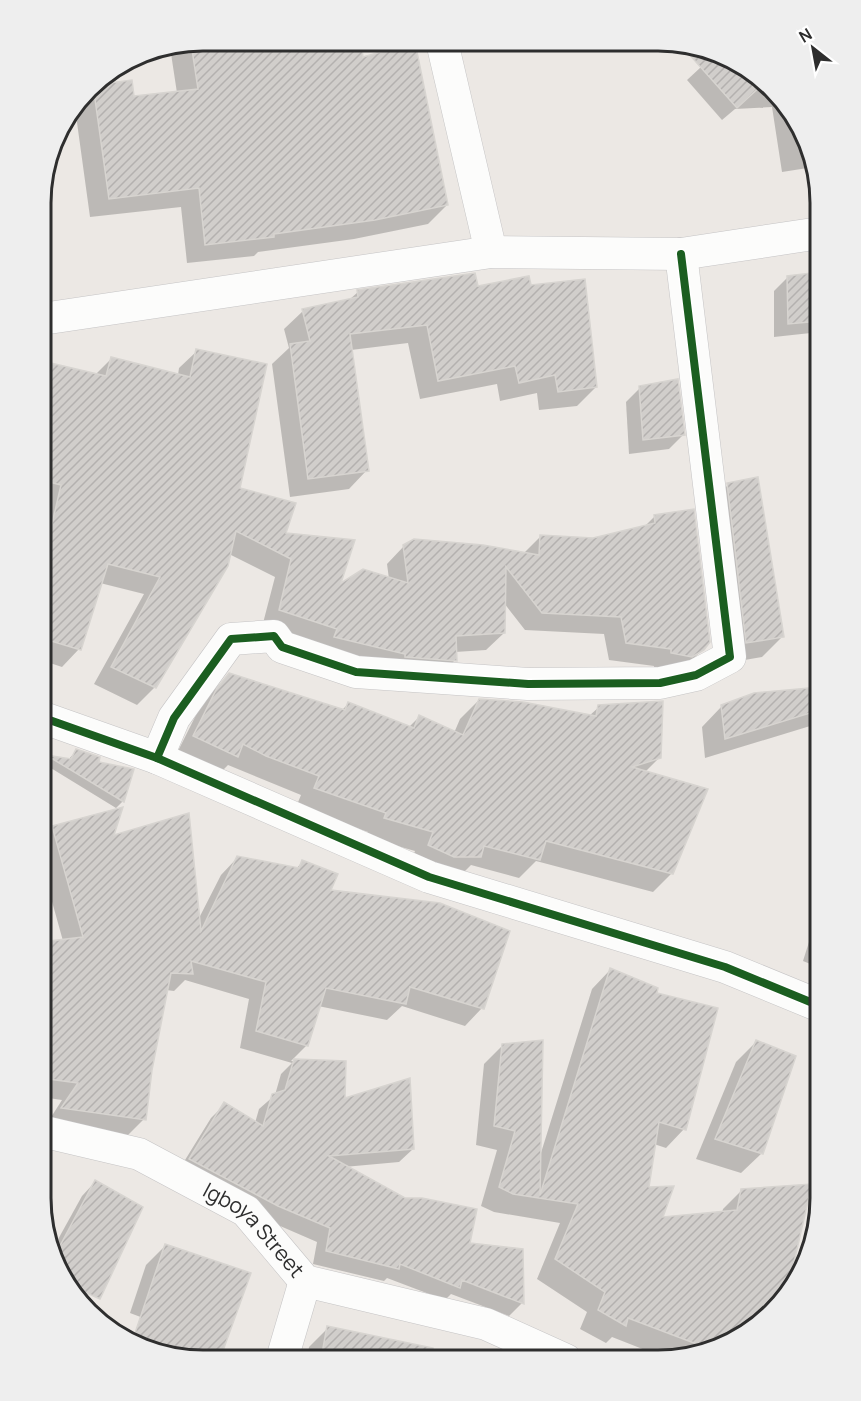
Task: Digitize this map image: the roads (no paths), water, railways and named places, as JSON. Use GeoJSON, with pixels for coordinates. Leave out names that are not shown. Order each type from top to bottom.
{"type":"FeatureCollection","features":[{"type":"Feature","properties":{"kind":"street"},"geometry":{"type":"LineString","coordinates":[[444,51],[491,252]]}},
{"type":"Feature","properties":{"kind":"street"},"geometry":{"type":"LineString","coordinates":[[51,318],[491,252],[681,254],[810,235]]}},
{"type":"Feature","properties":{"kind":"street"},"geometry":{"type":"LineString","coordinates":[[157,758],[174,718],[231,639],[274,636],[282,647],[356,672],[528,684],[660,683],[696,675],[730,657],[681,254]]}},
{"type":"Feature","properties":{"kind":"street"},"geometry":{"type":"LineString","coordinates":[[51,721],[157,758],[429,878],[725,967],[810,1002]]}},
{"type":"Feature","properties":{"kind":"street","name":"Igboya Street"},"geometry":{"type":"LineString","coordinates":[[51,1133],[139,1154],[246,1211],[305,1281],[486,1324],[544,1350]]}},
{"type":"Feature","properties":{"kind":"street"},"geometry":{"type":"LineString","coordinates":[[285,1350],[305,1281]]}}]}
